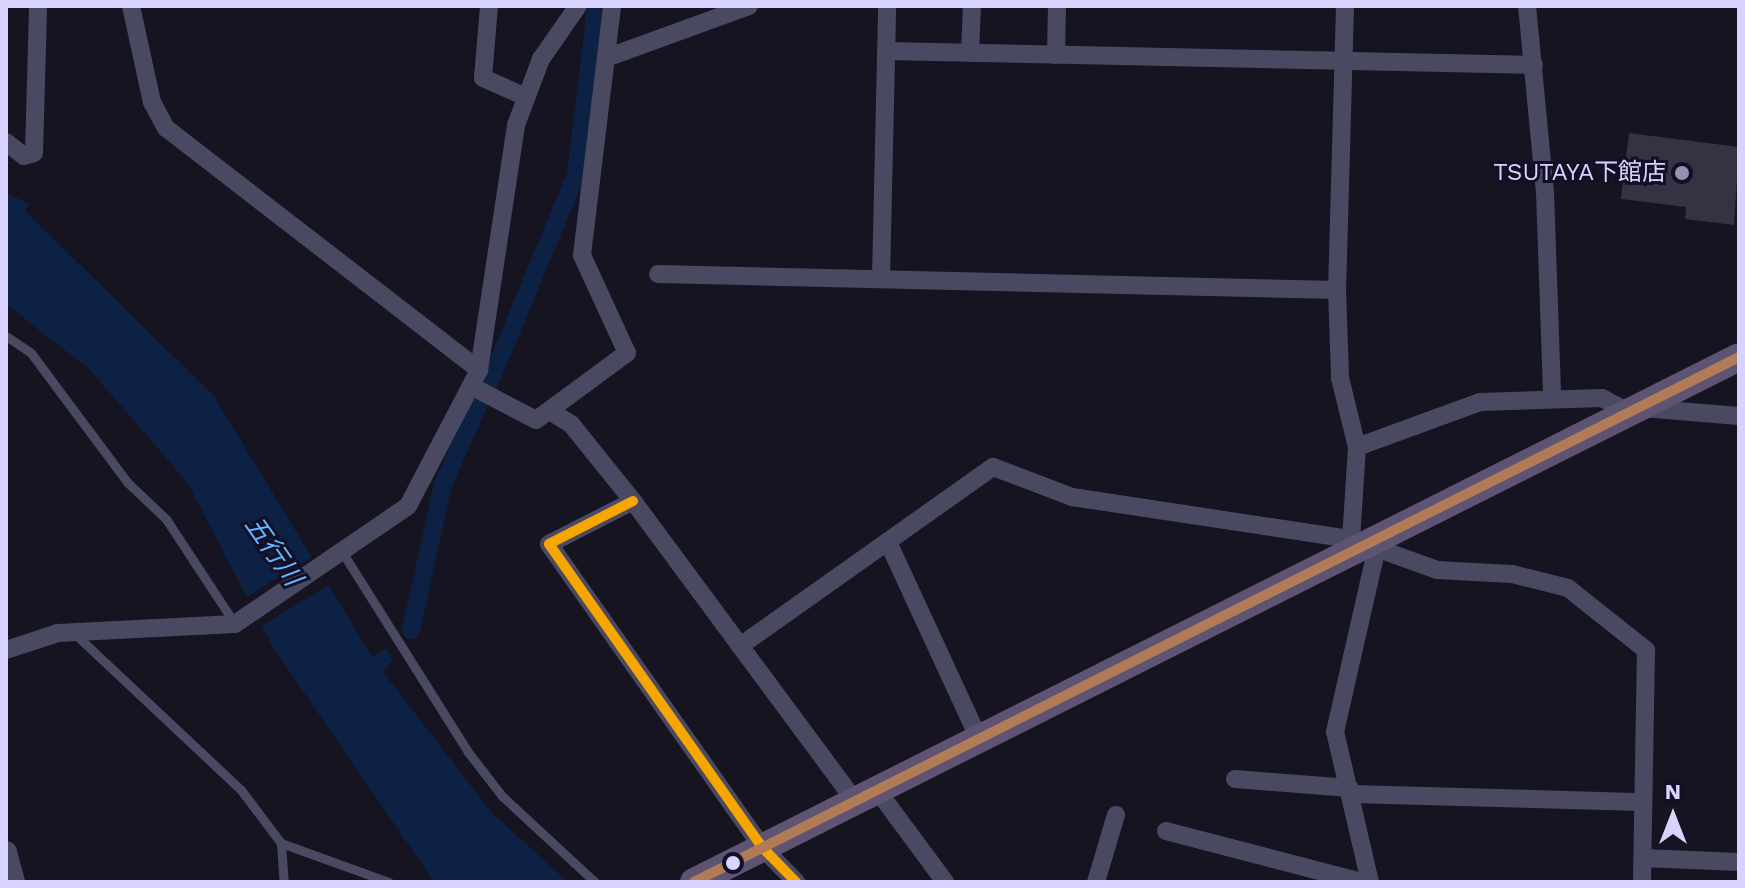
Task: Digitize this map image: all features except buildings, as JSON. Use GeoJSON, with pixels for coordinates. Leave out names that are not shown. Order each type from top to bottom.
{"type":"FeatureCollection","features":[{"type":"Feature","properties":{"kind":"main road"},"geometry":{"type":"LineString","coordinates":[[694,882],[1637,411],[1739,357]]}},
{"type":"Feature","properties":{"kind":"street"},"geometry":{"type":"LineString","coordinates":[[6,142],[24,156],[34,153],[38,6]]}},
{"type":"Feature","properties":{"kind":"street"},"geometry":{"type":"LineString","coordinates":[[131,6],[152,102],[166,128],[527,419],[550,411],[627,353],[582,255],[612,6]]}},
{"type":"Feature","properties":{"kind":"street"},"geometry":{"type":"LineString","coordinates":[[489,6],[483,78],[526,97]]}},
{"type":"Feature","properties":{"kind":"street"},"geometry":{"type":"LineString","coordinates":[[6,650],[73,632],[238,622],[339,558],[421,491],[475,378],[505,178],[526,97],[541,59],[578,6]]}},
{"type":"Feature","properties":{"kind":"street"},"geometry":{"type":"LineString","coordinates":[[606,58],[749,6]]}},
{"type":"Feature","properties":{"kind":"street"},"geometry":{"type":"LineString","coordinates":[[881,278],[887,6]]}},
{"type":"Feature","properties":{"kind":"street"},"geometry":{"type":"LineString","coordinates":[[970,53],[972,6]]}},
{"type":"Feature","properties":{"kind":"street"},"geometry":{"type":"LineString","coordinates":[[1056,55],[1057,6]]}},
{"type":"Feature","properties":{"kind":"street"},"geometry":{"type":"LineString","coordinates":[[1345,6],[1337,290],[1340,378],[1357,447],[1365,546],[1335,732],[1370,882]]}},
{"type":"Feature","properties":{"kind":"street"},"geometry":{"type":"LineString","coordinates":[[1527,6],[1534,65],[1552,397]]}},
{"type":"Feature","properties":{"kind":"street"},"geometry":{"type":"LineString","coordinates":[[886,51],[1343,64],[1534,65]]}},
{"type":"Feature","properties":{"kind":"street"},"geometry":{"type":"LineString","coordinates":[[658,274],[1337,290]]}},
{"type":"Feature","properties":{"kind":"street"},"geometry":{"type":"LineString","coordinates":[[1357,447],[1480,402],[1552,397],[1602,398],[1637,411],[1739,416]]}},
{"type":"Feature","properties":{"kind":"street"},"geometry":{"type":"LineString","coordinates":[[550,411],[571,424],[633,501],[740,646],[866,795],[945,882]]}},
{"type":"Feature","properties":{"kind":"street"},"geometry":{"type":"LineString","coordinates":[[740,646],[993,467],[1072,497],[1365,546],[1437,570],[1512,574],[1568,588],[1646,650],[1642,882]]}},
{"type":"Feature","properties":{"kind":"street"},"geometry":{"type":"LineString","coordinates":[[633,501],[549,544],[762,847],[796,882]]}},
{"type":"Feature","properties":{"kind":"street"},"geometry":{"type":"LineString","coordinates":[[888,542],[979,739]]}},
{"type":"Feature","properties":{"kind":"street"},"geometry":{"type":"LineString","coordinates":[[1235,779],[1351,791],[1643,802]]}},
{"type":"Feature","properties":{"kind":"street"},"geometry":{"type":"LineString","coordinates":[[1096,882],[1116,815]]}},
{"type":"Feature","properties":{"kind":"street"},"geometry":{"type":"LineString","coordinates":[[1166,831],[1362,882]]}},
{"type":"Feature","properties":{"kind":"street"},"geometry":{"type":"LineString","coordinates":[[1643,858],[1739,862]]}},
{"type":"Feature","properties":{"kind":"lane"},"geometry":{"type":"LineString","coordinates":[[6,336],[31,353],[127,482],[166,519],[238,622]]}},
{"type":"Feature","properties":{"kind":"lane"},"geometry":{"type":"LineString","coordinates":[[339,558],[468,752],[502,796],[595,882]]}},
{"type":"Feature","properties":{"kind":"lane"},"geometry":{"type":"LineString","coordinates":[[73,632],[241,790],[281,843],[284,882]]}},
{"type":"Feature","properties":{"kind":"lane"},"geometry":{"type":"LineString","coordinates":[[281,843],[389,882]]}},
{"type":"Feature","properties":{"kind":"water","name":"五行川"},"geometry":{"type":"Polygon","coordinates":[[[6,194],[29,203],[25,211],[214,396],[372,657],[386,649],[393,660],[383,672],[492,813],[568,882],[434,882],[273,647],[187,482],[90,370],[6,304],[6,194]]]}},
{"type":"Feature","properties":{"kind":"pier"},"geometry":{"type":"Polygon","coordinates":[[[317,554],[333,582],[258,628],[242,600],[317,554]]]}},
{"type":"Feature","properties":{"kind":"waterway"},"geometry":{"type":"LineString","coordinates":[[489,384],[576,175],[596,7]]}},
{"type":"Feature","properties":{"kind":"waterway"},"geometry":{"type":"LineString","coordinates":[[411,630],[443,485],[479,403]]}},
{"type":"Feature","properties":{"kind":"transit line"},"geometry":{"type":"LineString","coordinates":[[694,882],[1739,357]]}},
{"type":"Feature","properties":{"kind":"transit line"},"geometry":{"type":"LineString","coordinates":[[633,501],[549,544],[762,847],[796,882]]}},
{"type":"Feature","properties":{"kind":"place","name":"TSUTAYA下館店"},"geometry":{"type":"Point","coordinates":[1682,173]}}]}
